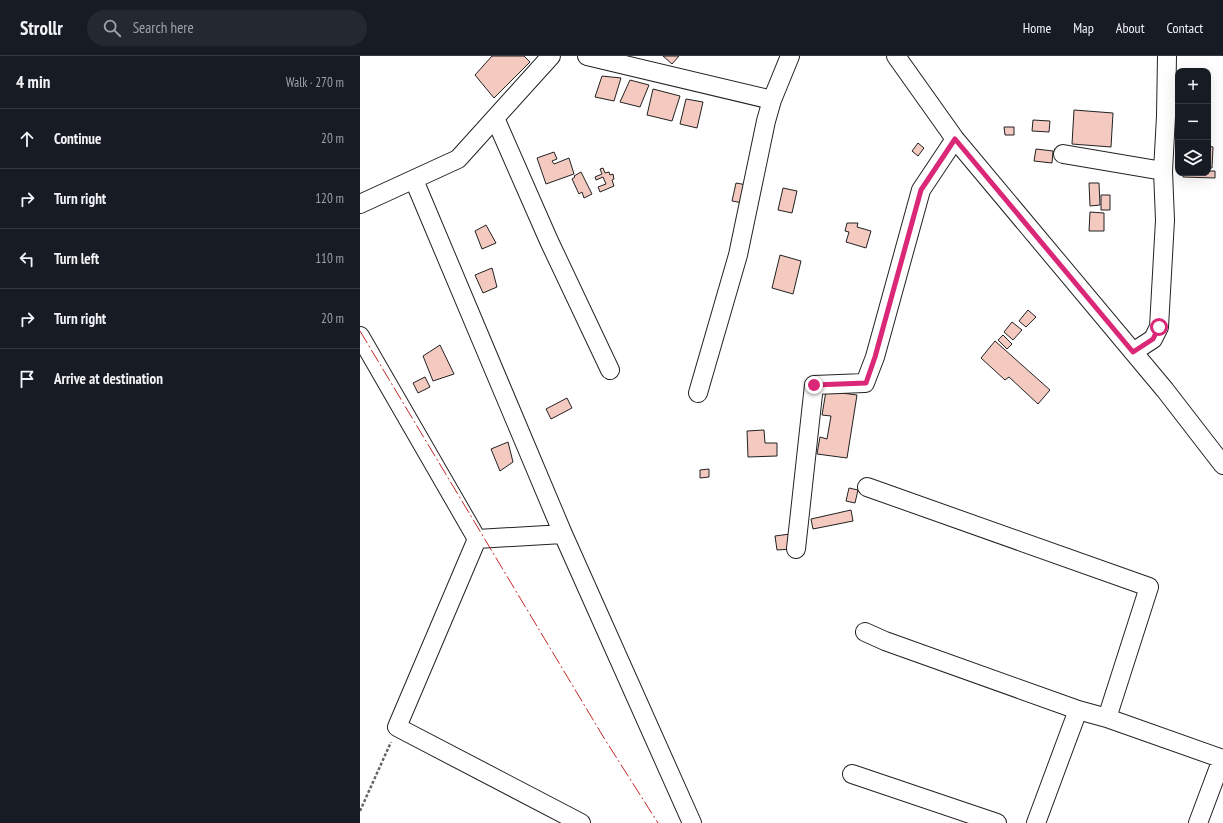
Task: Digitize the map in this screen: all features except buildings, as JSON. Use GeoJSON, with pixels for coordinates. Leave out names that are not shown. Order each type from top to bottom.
{"type":"FeatureCollection","features":[{"type":"Feature","properties":{"kind":"street"},"geometry":{"type":"LineString","coordinates":[[360,204],[458,159],[551,56]]}},
{"type":"Feature","properties":{"kind":"street"},"geometry":{"type":"LineString","coordinates":[[587,56],[772,100]]}},
{"type":"Feature","properties":{"kind":"street"},"geometry":{"type":"LineString","coordinates":[[698,393],[738,255],[772,100],[790,56]]}},
{"type":"Feature","properties":{"kind":"street"},"geometry":{"type":"LineString","coordinates":[[896,56],[955,139],[1165,390],[1223,465]]}},
{"type":"Feature","properties":{"kind":"street"},"geometry":{"type":"LineString","coordinates":[[1133,352],[1153,339],[1159,327],[1165,220],[1163,171],[1167,56]]}},
{"type":"Feature","properties":{"kind":"street"},"geometry":{"type":"LineString","coordinates":[[495,118],[549,241],[610,370]]}},
{"type":"Feature","properties":{"kind":"street"},"geometry":{"type":"LineString","coordinates":[[796,549],[814,385],[866,383],[875,357],[921,190],[955,139]]}},
{"type":"Feature","properties":{"kind":"street"},"geometry":{"type":"LineString","coordinates":[[1063,154],[1163,171]]}},
{"type":"Feature","properties":{"kind":"street"},"geometry":{"type":"LineString","coordinates":[[414,180],[563,534],[692,823]]}},
{"type":"Feature","properties":{"kind":"street"},"geometry":{"type":"LineString","coordinates":[[360,336],[477,539]]}},
{"type":"Feature","properties":{"kind":"street"},"geometry":{"type":"LineString","coordinates":[[867,487],[1149,587],[1107,718]]}},
{"type":"Feature","properties":{"kind":"street"},"geometry":{"type":"LineString","coordinates":[[477,539],[563,534]]}},
{"type":"Feature","properties":{"kind":"street"},"geometry":{"type":"LineString","coordinates":[[477,539],[397,727],[581,823]]}},
{"type":"Feature","properties":{"kind":"street"},"geometry":{"type":"LineString","coordinates":[[865,632],[885,641],[1078,710],[1107,718],[1222,759],[1198,823]]}},
{"type":"Feature","properties":{"kind":"street"},"geometry":{"type":"LineString","coordinates":[[1036,823],[1078,710]]}},
{"type":"Feature","properties":{"kind":"street"},"geometry":{"type":"LineString","coordinates":[[852,774],[997,823]]}},
{"type":"Feature","properties":{"kind":"path"},"geometry":{"type":"LineString","coordinates":[[360,811],[397,727]]}},
{"type":"Feature","properties":{"kind":"power"},"geometry":{"type":"LineString","coordinates":[[360,331],[604,738],[658,823]]}},
{"type":"Feature","properties":{"kind":"route"},"geometry":{"type":"LineString","coordinates":[[814,385],[866,383],[875,357],[921,190],[955,139],[1133,352],[1153,339],[1159,327]]}}]}
